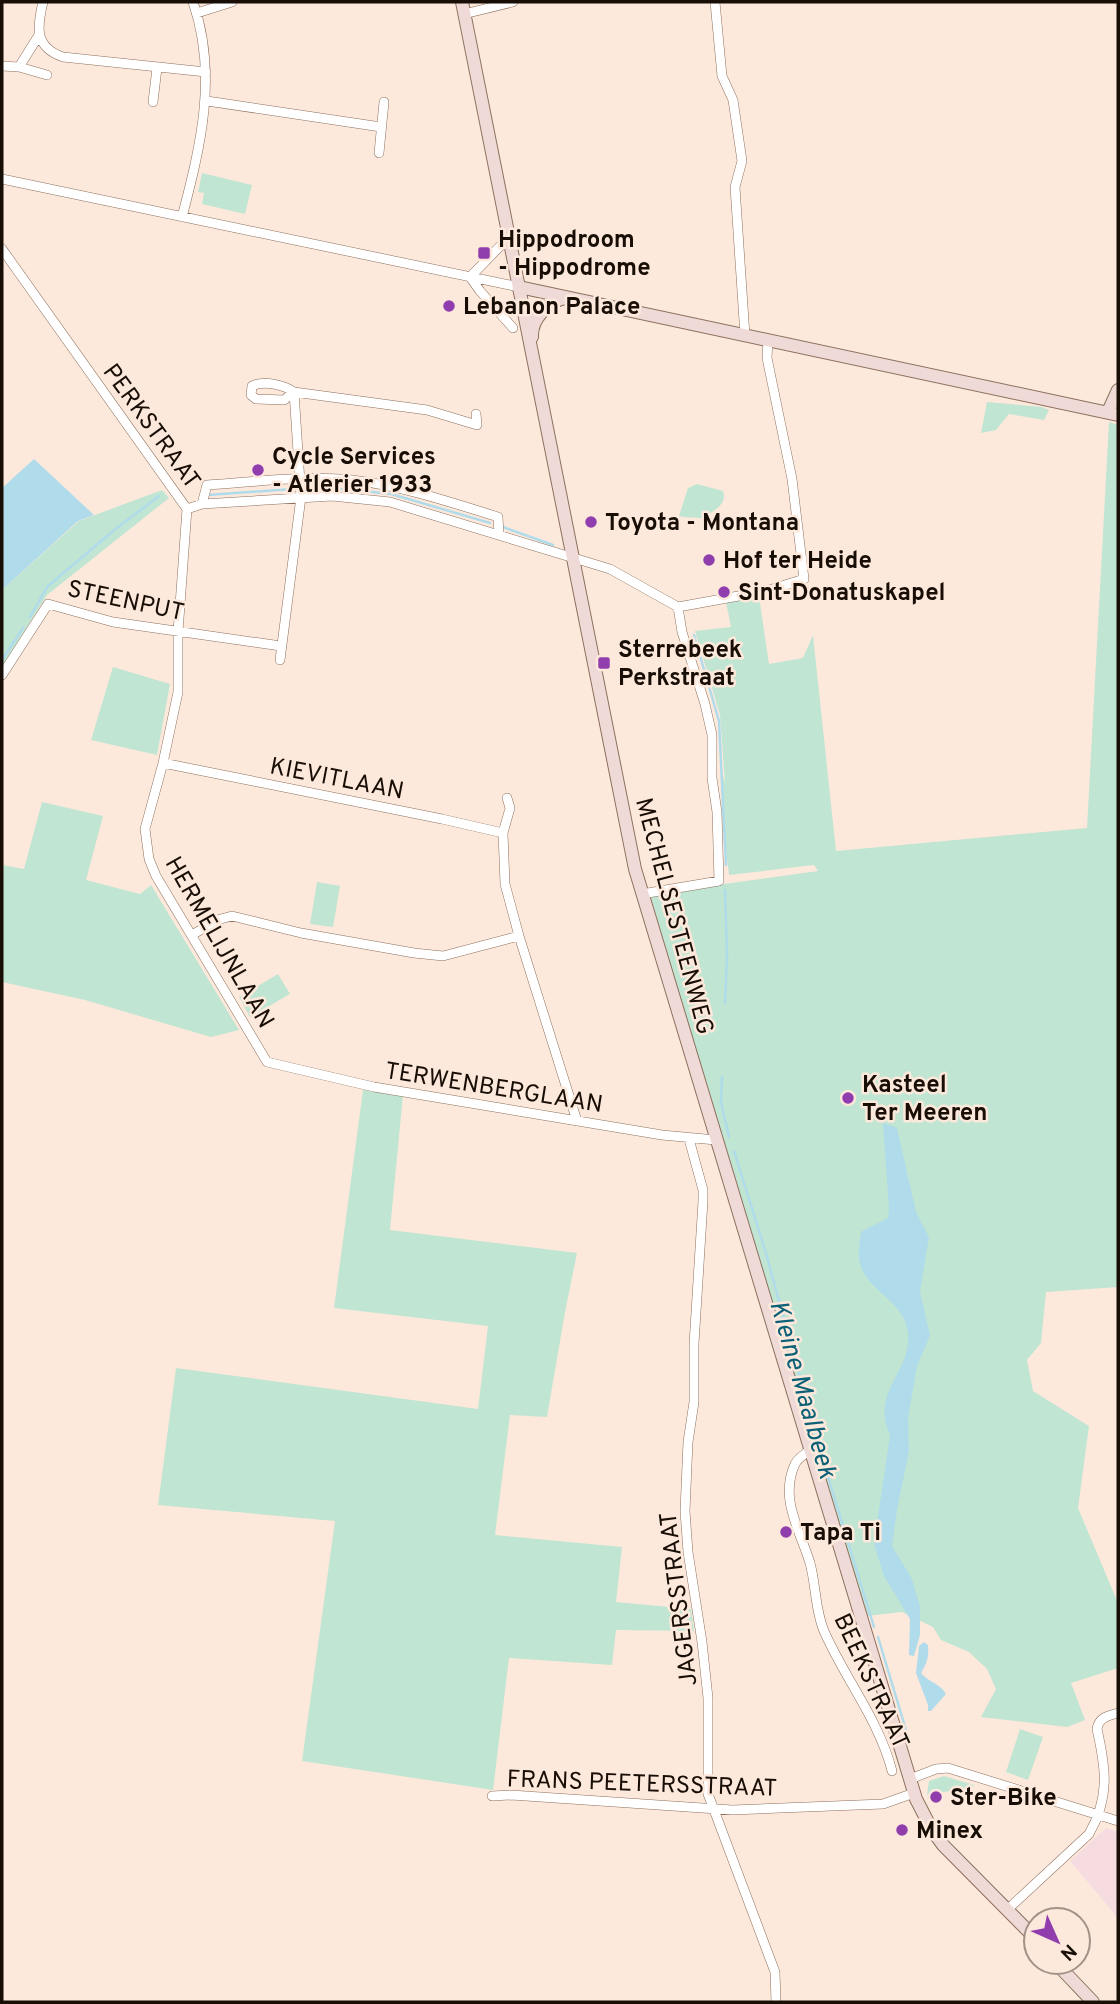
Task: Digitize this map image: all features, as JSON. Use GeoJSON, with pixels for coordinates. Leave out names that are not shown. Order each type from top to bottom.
{"type":"FeatureCollection","features":[{"type":"Feature","properties":{"kind":"main road","name":"MECHELSESTEENWEG"},"geometry":{"type":"LineString","coordinates":[[463,8],[642,894],[838,1544],[851,1603],[875,1685],[895,1730],[914,1793],[925,1818],[943,1846],[1022,1924]]}},
{"type":"Feature","properties":{"kind":"main road"},"geometry":{"type":"LineString","coordinates":[[519,287],[1113,414],[1118,390]]}},
{"type":"Feature","properties":{"kind":"main road"},"geometry":{"type":"LineString","coordinates":[[532,348],[531,331],[535,321],[554,302],[567,298]]}},
{"type":"Feature","properties":{"kind":"main road"},"geometry":{"type":"LineString","coordinates":[[1068,1976],[1090,2000]]}},
{"type":"Feature","properties":{"kind":"street"},"geometry":{"type":"LineString","coordinates":[[43,2],[38,24],[39,35],[47,48],[63,57],[206,72]]}},
{"type":"Feature","properties":{"kind":"street"},"geometry":{"type":"LineString","coordinates":[[182,217],[200,146],[206,101],[206,72],[193,2]]}},
{"type":"Feature","properties":{"kind":"street"},"geometry":{"type":"LineString","coordinates":[[197,13],[232,2]]}},
{"type":"Feature","properties":{"kind":"street"},"geometry":{"type":"LineString","coordinates":[[463,8],[513,2]]}},
{"type":"Feature","properties":{"kind":"street"},"geometry":{"type":"LineString","coordinates":[[715,2],[722,76],[733,100],[742,161],[735,187],[745,336]]}},
{"type":"Feature","properties":{"kind":"street"},"geometry":{"type":"LineString","coordinates":[[19,67],[39,35]]}},
{"type":"Feature","properties":{"kind":"street"},"geometry":{"type":"LineString","coordinates":[[2,66],[19,67],[47,75]]}},
{"type":"Feature","properties":{"kind":"street"},"geometry":{"type":"LineString","coordinates":[[153,102],[158,68]]}},
{"type":"Feature","properties":{"kind":"street"},"geometry":{"type":"LineString","coordinates":[[206,101],[381,127]]}},
{"type":"Feature","properties":{"kind":"street"},"geometry":{"type":"LineString","coordinates":[[379,153],[384,102]]}},
{"type":"Feature","properties":{"kind":"street"},"geometry":{"type":"LineString","coordinates":[[2,179],[519,287]]}},
{"type":"Feature","properties":{"kind":"street"},"geometry":{"type":"LineString","coordinates":[[470,277],[509,237]]}},
{"type":"Feature","properties":{"kind":"street","name":"PERKSTRAAT"},"geometry":{"type":"LineString","coordinates":[[2,249],[187,509],[202,504],[300,497],[332,496],[390,502],[610,569],[678,607]]}},
{"type":"Feature","properties":{"kind":"street"},"geometry":{"type":"LineString","coordinates":[[470,277],[513,328]]}},
{"type":"Feature","properties":{"kind":"street"},"geometry":{"type":"LineString","coordinates":[[642,894],[719,881],[712,735],[679,622],[678,607],[766,591],[804,579],[793,487],[767,358],[768,340]]}},
{"type":"Feature","properties":{"kind":"street"},"geometry":{"type":"LineString","coordinates":[[280,660],[300,497],[294,391],[427,410],[477,425],[476,414]]}},
{"type":"Feature","properties":{"kind":"street"},"geometry":{"type":"LineString","coordinates":[[202,504],[207,485],[300,479],[349,480],[386,485],[498,517],[499,535]]}},
{"type":"Feature","properties":{"kind":"street","name":"HERMELIJNLAAN"},"geometry":{"type":"LineString","coordinates":[[187,509],[178,632],[178,692],[145,829],[149,859],[156,876],[267,1062]]}},
{"type":"Feature","properties":{"kind":"street","name":"STEENPUT"},"geometry":{"type":"LineString","coordinates":[[2,675],[48,604],[113,622],[281,646]]}},
{"type":"Feature","properties":{"kind":"street","name":"KIEVITLAAN"},"geometry":{"type":"LineString","coordinates":[[163,763],[442,818],[503,833]]}},
{"type":"Feature","properties":{"kind":"street"},"geometry":{"type":"LineString","coordinates":[[507,798],[510,808],[503,833],[505,884],[577,1121]]}},
{"type":"Feature","properties":{"kind":"street"},"geometry":{"type":"LineString","coordinates":[[192,935],[217,920],[232,916],[301,933],[443,956],[519,936]]}},
{"type":"Feature","properties":{"kind":"street","name":"TERWENBERGLAAN"},"geometry":{"type":"LineString","coordinates":[[267,1062],[374,1087],[690,1139],[716,1140]]}},
{"type":"Feature","properties":{"kind":"street","name":"JAGERSSTRAAT"},"geometry":{"type":"LineString","coordinates":[[690,1139],[703,1190],[703,1201],[694,1344],[694,1402],[688,1443],[685,1511],[708,1698],[708,1794],[775,1972],[776,2002]]}},
{"type":"Feature","properties":{"kind":"street","name":"BEEKSTRAAT"},"geometry":{"type":"LineString","coordinates":[[810,1450],[795,1464],[789,1494],[791,1512],[810,1565],[821,1623],[881,1738],[892,1772]]}},
{"type":"Feature","properties":{"kind":"street"},"geometry":{"type":"LineString","coordinates":[[1008,1909],[1088,1834],[1103,1800],[1106,1774],[1098,1724],[1104,1718],[1118,1713]]}},
{"type":"Feature","properties":{"kind":"street"},"geometry":{"type":"LineString","coordinates":[[910,1779],[936,1769],[948,1768],[1118,1821]]}},
{"type":"Feature","properties":{"kind":"street","name":"FRANS PEETERSSTRAAT"},"geometry":{"type":"LineString","coordinates":[[492,1796],[511,1795],[715,1809],[883,1804],[914,1793]]}},
{"type":"Feature","properties":{"kind":"shaded area"},"geometry":{"type":"Polygon","coordinates":[[[1106,1828],[1118,1832],[1118,1918],[1070,1861],[1106,1828]]]}},
{"type":"Feature","properties":{"kind":"green space"},"geometry":{"type":"Polygon","coordinates":[[[202,173],[252,185],[245,214],[202,204],[204,193],[198,192],[202,173]]]}},
{"type":"Feature","properties":{"kind":"green space"},"geometry":{"type":"Polygon","coordinates":[[[987,402],[1049,410],[1044,420],[1009,414],[996,430],[981,433],[987,402]]]}},
{"type":"Feature","properties":{"kind":"green space"},"geometry":{"type":"Polygon","coordinates":[[[1109,422],[1118,425],[1118,1287],[1046,1292],[1041,1343],[1027,1360],[1033,1391],[1089,1426],[1078,1508],[1118,1603],[1118,1668],[1071,1683],[1085,1720],[1067,1727],[981,1717],[996,1689],[987,1669],[969,1652],[941,1640],[933,1627],[902,1612],[867,1616],[750,1241],[650,894],[818,871],[814,865],[729,875],[722,816],[721,769],[725,783],[720,715],[695,631],[731,627],[726,602],[759,596],[769,664],[803,658],[813,635],[836,851],[1087,828],[1109,422]]]}},
{"type":"Feature","properties":{"kind":"green space"},"geometry":{"type":"Polygon","coordinates":[[[697,484],[723,491],[723,501],[704,519],[679,516],[688,488],[697,484]]]}},
{"type":"Feature","properties":{"kind":"green space"},"geometry":{"type":"Polygon","coordinates":[[[162,490],[169,498],[47,595],[2,667],[2,590],[79,521],[162,490]]]}},
{"type":"Feature","properties":{"kind":"green space"},"geometry":{"type":"Polygon","coordinates":[[[113,667],[170,684],[157,755],[91,740],[113,667]]]}},
{"type":"Feature","properties":{"kind":"green space"},"geometry":{"type":"Polygon","coordinates":[[[42,802],[103,816],[86,880],[140,894],[151,885],[239,1030],[211,1037],[85,1000],[2,982],[2,865],[24,869],[42,802]]]}},
{"type":"Feature","properties":{"kind":"green space"},"geometry":{"type":"Polygon","coordinates":[[[317,882],[340,886],[333,927],[310,924],[317,882]]]}},
{"type":"Feature","properties":{"kind":"green space"},"geometry":{"type":"Polygon","coordinates":[[[278,974],[290,994],[250,1017],[239,997],[278,974]]]}},
{"type":"Feature","properties":{"kind":"green space"},"geometry":{"type":"Polygon","coordinates":[[[363,1090],[403,1095],[390,1230],[577,1253],[547,1417],[510,1415],[495,1535],[622,1547],[616,1602],[691,1609],[694,1631],[616,1630],[612,1665],[509,1658],[493,1790],[302,1761],[335,1521],[158,1505],[176,1368],[478,1409],[488,1326],[334,1308],[363,1090]]]}},
{"type":"Feature","properties":{"kind":"green space"},"geometry":{"type":"Polygon","coordinates":[[[1020,1729],[1043,1737],[1028,1780],[1006,1772],[1020,1729]]]}},
{"type":"Feature","properties":{"kind":"green space"},"geometry":{"type":"Polygon","coordinates":[[[944,1776],[974,1785],[927,1795],[929,1781],[944,1776]]]}},
{"type":"Feature","properties":{"kind":"water"},"geometry":{"type":"Polygon","coordinates":[[[34,459],[94,515],[78,521],[2,590],[2,488],[34,459]]]}},
{"type":"Feature","properties":{"kind":"water"},"geometry":{"type":"Polygon","coordinates":[[[883,1123],[897,1128],[916,1212],[929,1237],[920,1291],[930,1336],[917,1366],[908,1418],[909,1451],[892,1546],[912,1579],[920,1607],[920,1635],[914,1656],[909,1655],[910,1619],[884,1576],[874,1544],[890,1435],[885,1420],[885,1406],[908,1347],[908,1333],[900,1313],[870,1282],[859,1260],[861,1232],[888,1218],[883,1123]]]}},
{"type":"Feature","properties":{"kind":"water"},"geometry":{"type":"Polygon","coordinates":[[[924,1642],[928,1645],[928,1653],[921,1673],[941,1687],[946,1694],[931,1711],[928,1711],[916,1673],[919,1646],[924,1642]]]}},
{"type":"Feature","properties":{"kind":"waterway"},"geometry":{"type":"LineString","coordinates":[[208,495],[293,489]]}},
{"type":"Feature","properties":{"kind":"waterway"},"geometry":{"type":"LineString","coordinates":[[305,489],[344,489],[391,494],[490,523]]}},
{"type":"Feature","properties":{"kind":"waterway"},"geometry":{"type":"LineString","coordinates":[[30,617],[47,587],[159,496]]}},
{"type":"Feature","properties":{"kind":"waterway"},"geometry":{"type":"LineString","coordinates":[[503,527],[553,545]]}},
{"type":"Feature","properties":{"kind":"waterway"},"geometry":{"type":"LineString","coordinates":[[2,660],[23,628]]}},
{"type":"Feature","properties":{"kind":"waterway"},"geometry":{"type":"LineString","coordinates":[[694,635],[719,721],[726,865]]}},
{"type":"Feature","properties":{"kind":"waterway"},"geometry":{"type":"LineString","coordinates":[[725,890],[725,1003]]}},
{"type":"Feature","properties":{"kind":"waterway","name":"Kleine Maalbeek"},"geometry":{"type":"LineString","coordinates":[[722,1077],[721,1102],[729,1137]]}},
{"type":"Feature","properties":{"kind":"waterway","name":"Kleine Maalbeek"},"geometry":{"type":"LineString","coordinates":[[734,1151],[874,1627]]}},
{"type":"Feature","properties":{"kind":"waterway","name":"Kleine Maalbeek"},"geometry":{"type":"LineString","coordinates":[[878,1637],[909,1740]]}},
{"type":"Feature","properties":{"kind":"place","name":"Hippodroom - Hippodrome"},"geometry":{"type":"Point","coordinates":[484,253]}},
{"type":"Feature","properties":{"kind":"place","name":"Lebanon Palace"},"geometry":{"type":"Point","coordinates":[449,306]}},
{"type":"Feature","properties":{"kind":"place","name":"Cycle Services - Atlerier 1933"},"geometry":{"type":"Point","coordinates":[258,470]}},
{"type":"Feature","properties":{"kind":"place","name":"Toyota - Montana"},"geometry":{"type":"Point","coordinates":[591,522]}},
{"type":"Feature","properties":{"kind":"place","name":"Hof ter Heide"},"geometry":{"type":"Point","coordinates":[709,560]}},
{"type":"Feature","properties":{"kind":"place","name":"Sint-Donatuskapel"},"geometry":{"type":"Point","coordinates":[724,592]}},
{"type":"Feature","properties":{"kind":"place","name":"Sterrebeek Perkstraat"},"geometry":{"type":"Point","coordinates":[604,663]}},
{"type":"Feature","properties":{"kind":"place","name":"Kasteel Ter Meeren"},"geometry":{"type":"Point","coordinates":[848,1098]}},
{"type":"Feature","properties":{"kind":"place","name":"Tapa Ti"},"geometry":{"type":"Point","coordinates":[786,1532]}},
{"type":"Feature","properties":{"kind":"place","name":"Ster-Bike"},"geometry":{"type":"Point","coordinates":[936,1797]}},
{"type":"Feature","properties":{"kind":"place","name":"Minex"},"geometry":{"type":"Point","coordinates":[902,1830]}}]}
